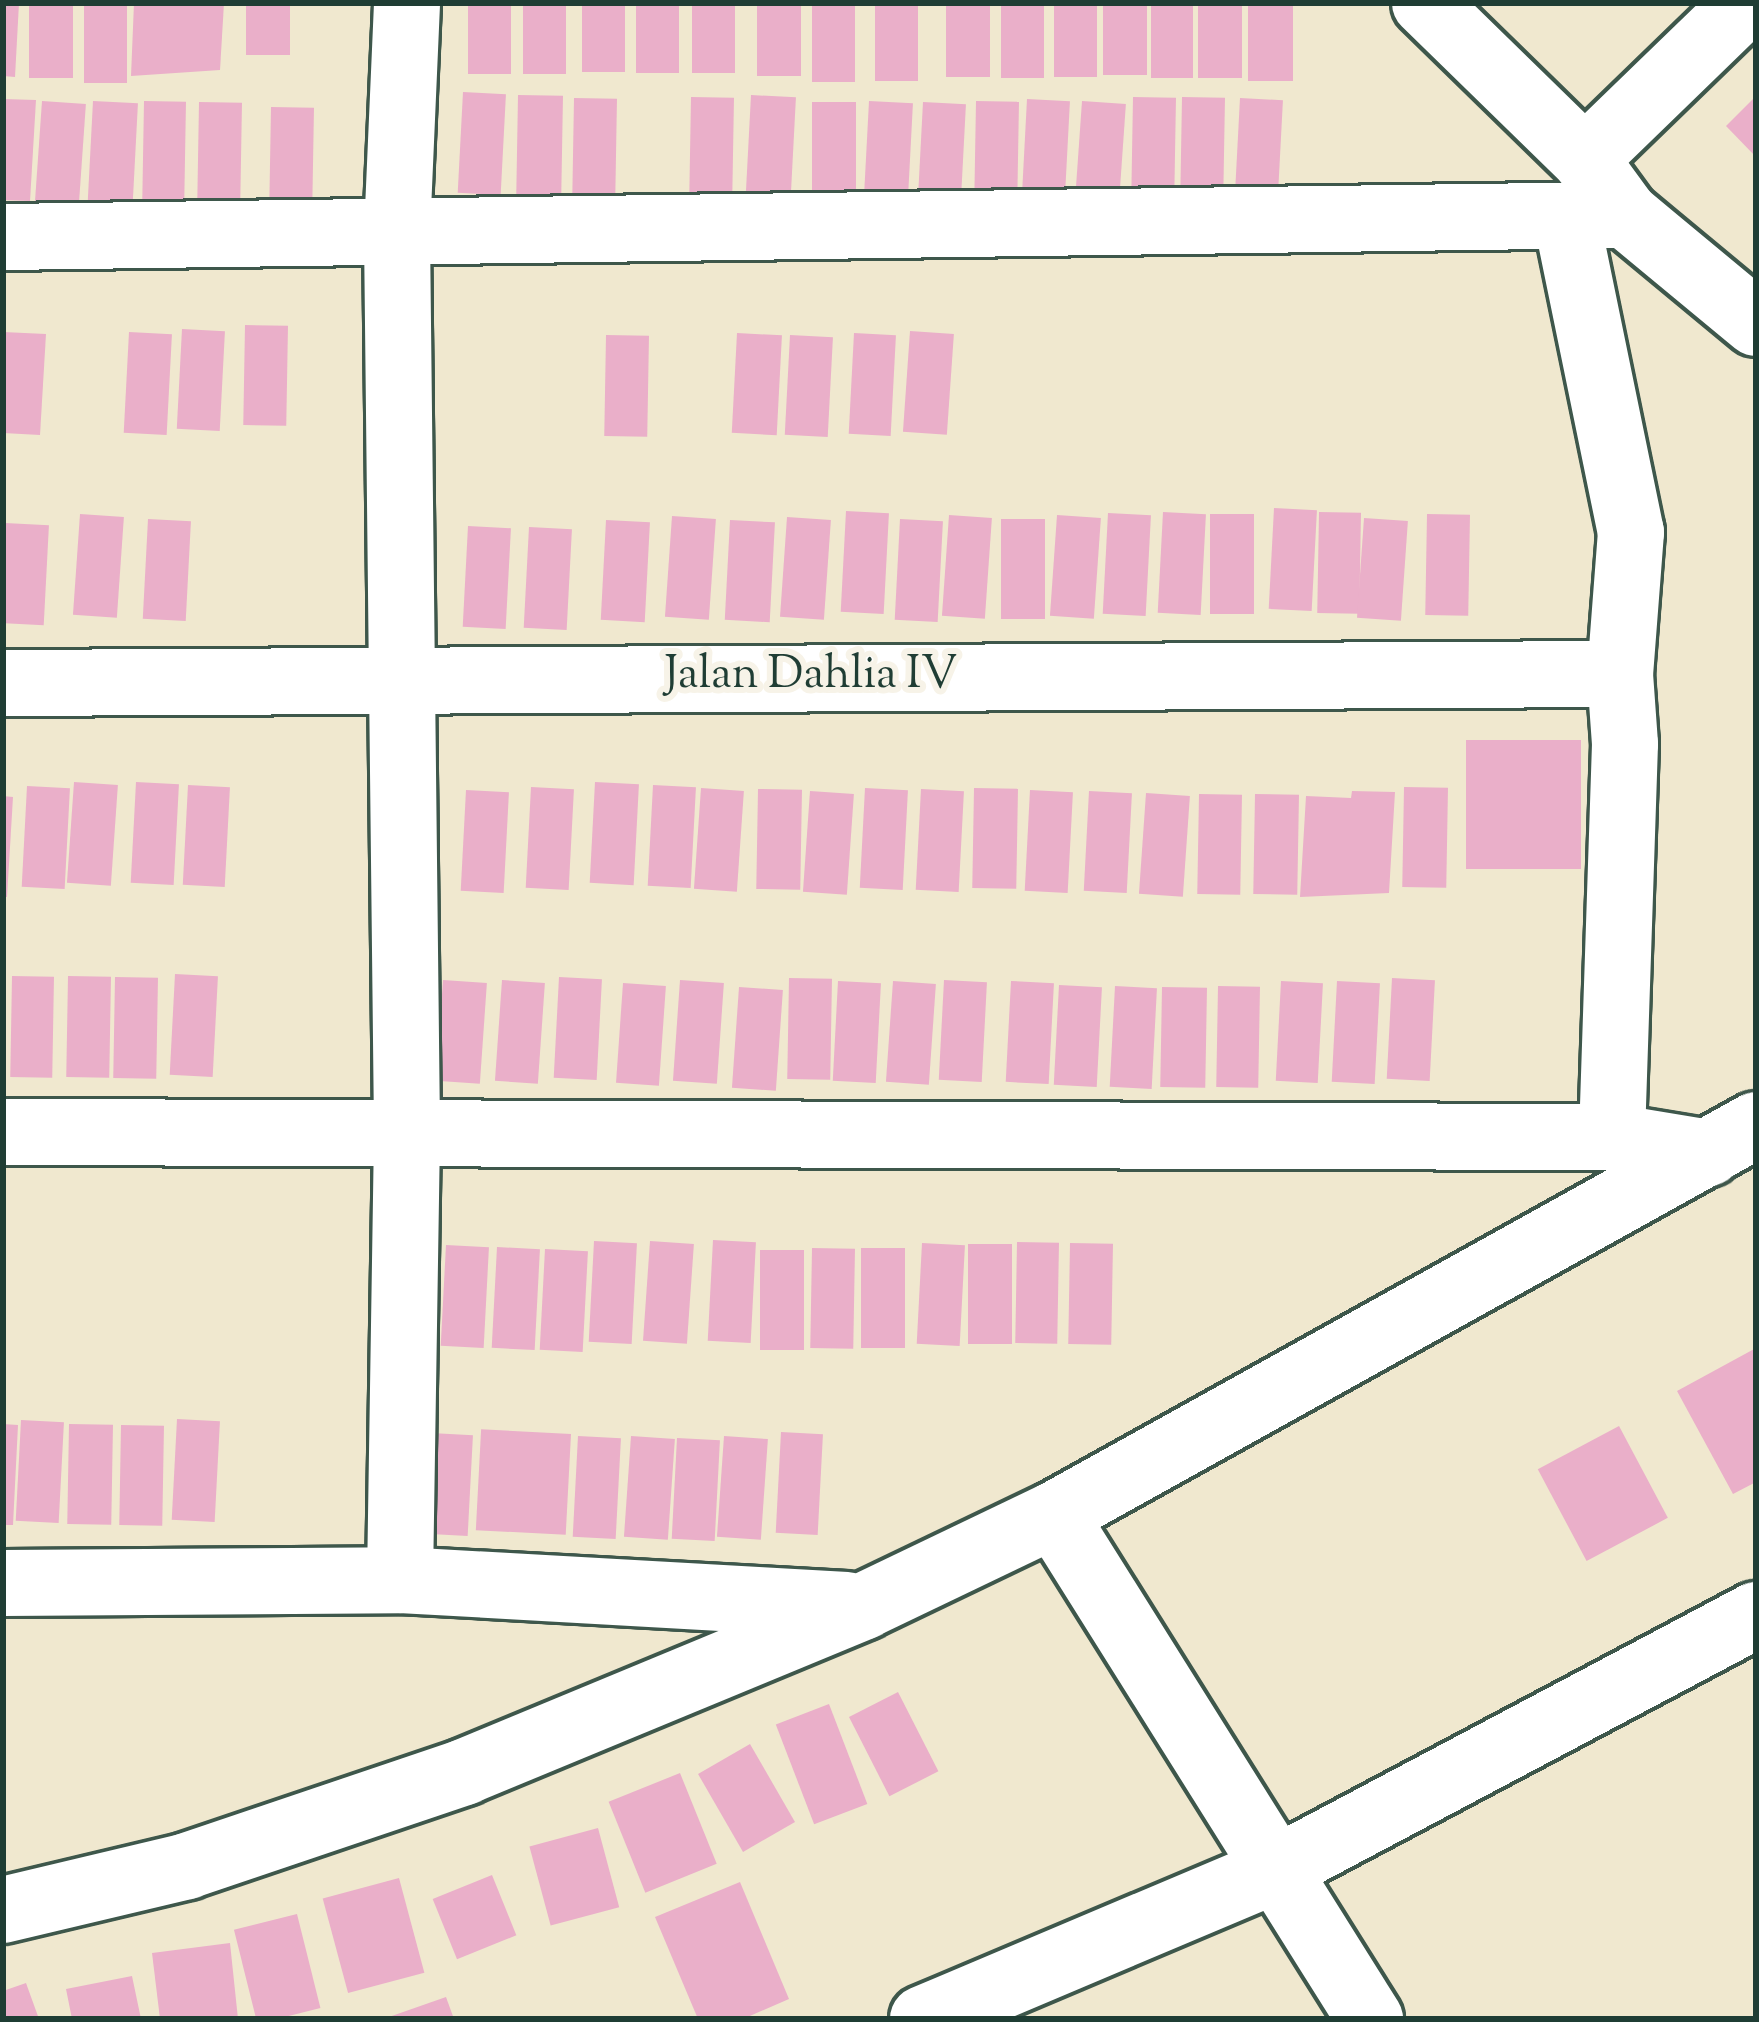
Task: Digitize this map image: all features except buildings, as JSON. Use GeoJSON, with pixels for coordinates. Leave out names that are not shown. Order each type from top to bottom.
{"type":"FeatureCollection","features":[{"type":"Feature","properties":{"kind":"street"},"geometry":{"type":"LineString","coordinates":[[400,1580],[407,1129],[397,233],[407,3]]}},
{"type":"Feature","properties":{"kind":"street"},"geometry":{"type":"LineString","coordinates":[[1425,3],[1585,159],[1596,218],[1631,532],[1620,674],[1625,744],[1612,1137]]}},
{"type":"Feature","properties":{"kind":"street"},"geometry":{"type":"LineString","coordinates":[[1585,159],[1746,3]]}},
{"type":"Feature","properties":{"kind":"street"},"geometry":{"type":"LineString","coordinates":[[3,237],[1596,218],[1756,323]]}},
{"type":"Feature","properties":{"kind":"street","name":"Jalan Dahlia IV"},"geometry":{"type":"LineString","coordinates":[[3,682],[1620,674]]}},
{"type":"Feature","properties":{"kind":"street"},"geometry":{"type":"LineString","coordinates":[[3,1132],[407,1129],[1733,1139]]}},
{"type":"Feature","properties":{"kind":"street"},"geometry":{"type":"LineString","coordinates":[[3,1910],[187,1866],[464,1772],[864,1606],[1054,1515],[1733,1139]]}},
{"type":"Feature","properties":{"kind":"street"},"geometry":{"type":"LineString","coordinates":[[1054,1515],[1370,2019]]}},
{"type":"Feature","properties":{"kind":"street"},"geometry":{"type":"LineString","coordinates":[[3,1583],[400,1580],[864,1606]]}},
{"type":"Feature","properties":{"kind":"street"},"geometry":{"type":"LineString","coordinates":[[923,2019],[1273,1870],[1756,1615]]}}]}
